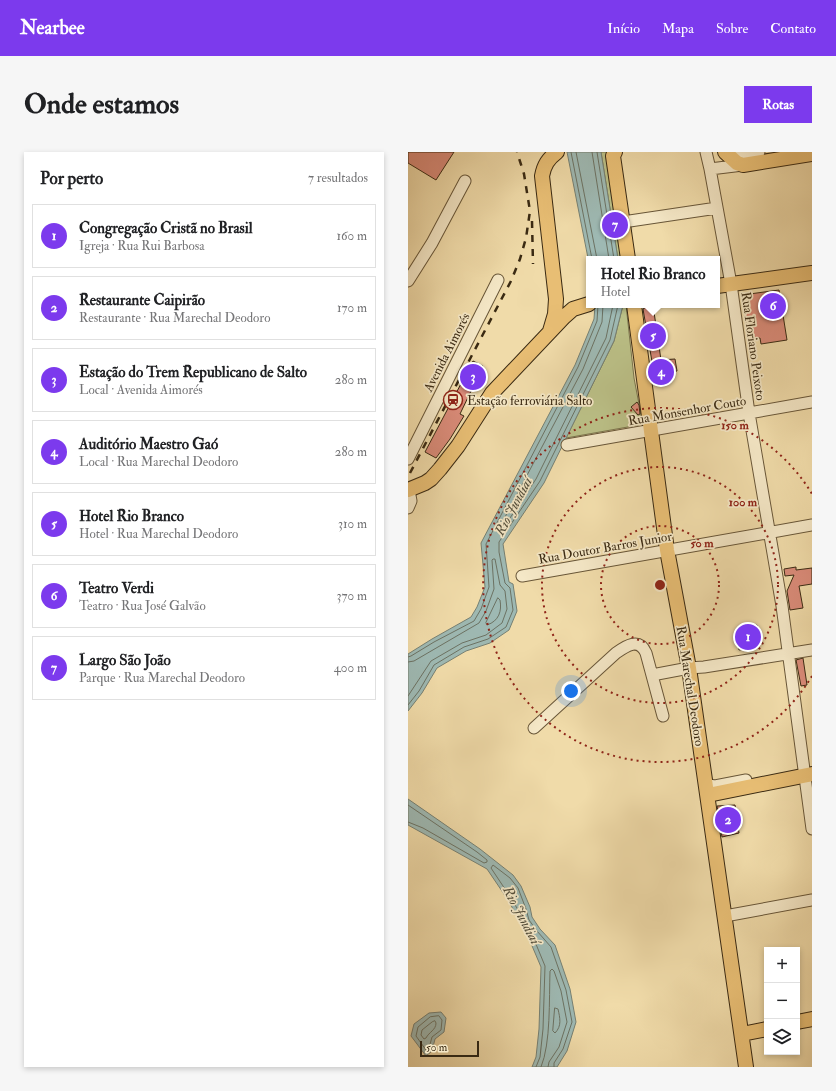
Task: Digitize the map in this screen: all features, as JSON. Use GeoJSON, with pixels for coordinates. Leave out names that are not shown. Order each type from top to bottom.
{"type":"FeatureCollection","features":[{"type":"Feature","properties":{"kind":"main road"},"geometry":{"type":"LineString","coordinates":[[548,334],[555,314],[556,299],[554,268],[542,176],[548,161],[557,152]]}},
{"type":"Feature","properties":{"kind":"main road"},"geometry":{"type":"LineString","coordinates":[[615,152],[614,156],[628,256]]}},
{"type":"Feature","properties":{"kind":"main road"},"geometry":{"type":"LineString","coordinates":[[725,152],[731,159],[743,165],[812,154]]}},
{"type":"Feature","properties":{"kind":"main road"},"geometry":{"type":"LineString","coordinates":[[724,285],[812,273]]}},
{"type":"Feature","properties":{"kind":"main road"},"geometry":{"type":"LineString","coordinates":[[556,299],[566,307],[583,306]]}},
{"type":"Feature","properties":{"kind":"main road"},"geometry":{"type":"LineString","coordinates":[[409,496],[431,480],[440,469],[458,446],[492,393],[548,334],[583,306]]}},
{"type":"Feature","properties":{"kind":"main road","name":"Rua Marechal Deodoro"},"geometry":{"type":"LineString","coordinates":[[634,308],[666,550],[689,668],[746,1067]]}},
{"type":"Feature","properties":{"kind":"main road"},"geometry":{"type":"LineString","coordinates":[[707,790],[808,772]]}},
{"type":"Feature","properties":{"kind":"main road"},"geometry":{"type":"LineString","coordinates":[[800,1021],[812,1019]]}},
{"type":"Feature","properties":{"kind":"main road"},"geometry":{"type":"LineString","coordinates":[[742,1034],[764,1030]]}},
{"type":"Feature","properties":{"kind":"street","name":"Rua Floriano Peixoto"},"geometry":{"type":"LineString","coordinates":[[706,152],[717,208],[724,285],[749,413],[782,606],[788,654],[808,772],[812,829]]}},
{"type":"Feature","properties":{"kind":"street"},"geometry":{"type":"LineString","coordinates":[[729,152],[737,154],[759,152]]}},
{"type":"Feature","properties":{"kind":"street"},"geometry":{"type":"LineString","coordinates":[[710,169],[743,165]]}},
{"type":"Feature","properties":{"kind":"street"},"geometry":{"type":"LineString","coordinates":[[408,281],[432,243],[465,181]]}},
{"type":"Feature","properties":{"kind":"street"},"geometry":{"type":"LineString","coordinates":[[623,222],[717,208]]}},
{"type":"Feature","properties":{"kind":"street","name":"Avenida Aimorés"},"geometry":{"type":"LineString","coordinates":[[408,459],[498,280]]}},
{"type":"Feature","properties":{"kind":"street","name":"Rua Monsenhor Couto"},"geometry":{"type":"LineString","coordinates":[[567,444],[812,402]]}},
{"type":"Feature","properties":{"kind":"street","name":"Rua Doutor Barros Junior"},"geometry":{"type":"LineString","coordinates":[[522,576],[812,525]]}},
{"type":"Feature","properties":{"kind":"street"},"geometry":{"type":"LineString","coordinates":[[534,728],[626,645],[638,644],[644,648],[664,716]]}},
{"type":"Feature","properties":{"kind":"street"},"geometry":{"type":"LineString","coordinates":[[652,675],[689,668],[812,650]]}},
{"type":"Feature","properties":{"kind":"street"},"geometry":{"type":"LineString","coordinates":[[725,916],[812,900]]}},
{"type":"Feature","properties":{"kind":"green space"},"geometry":{"type":"Polygon","coordinates":[[[601,152],[608,152],[621,256],[618,256],[601,152]]]}},
{"type":"Feature","properties":{"kind":"green space"},"geometry":{"type":"Polygon","coordinates":[[[622,308],[626,308],[634,378],[642,420],[639,425],[566,438],[614,341],[622,308]]]}},
{"type":"Feature","properties":{"kind":"water"},"geometry":{"type":"Polygon","coordinates":[[[567,152],[601,152],[618,256],[588,256],[567,152]]]}},
{"type":"Feature","properties":{"kind":"water","name":"Rio Jundiaí"},"geometry":{"type":"Polygon","coordinates":[[[595,308],[622,308],[614,341],[544,483],[503,544],[509,582],[513,584],[517,611],[509,630],[490,643],[466,651],[437,668],[422,693],[408,711],[408,654],[471,617],[477,607],[485,587],[481,543],[575,365],[594,319],[595,308]]]}},
{"type":"Feature","properties":{"kind":"water","name":"Rio Jundiaí"},"geometry":{"type":"Polygon","coordinates":[[[408,799],[480,849],[513,875],[521,886],[530,907],[532,917],[540,929],[555,945],[570,989],[576,1022],[567,1051],[557,1067],[532,1067],[536,1057],[539,1029],[541,967],[527,934],[508,900],[487,869],[408,825],[408,799]]]}},
{"type":"Feature","properties":{"kind":"water"},"geometry":{"type":"Polygon","coordinates":[[[441,1012],[446,1018],[444,1032],[435,1039],[432,1051],[426,1056],[411,1036],[414,1024],[429,1013],[441,1012]]]}},
{"type":"Feature","properties":{"kind":"building"},"geometry":{"type":"Polygon","coordinates":[[[408,152],[454,152],[436,180],[408,163],[408,152]]]}},
{"type":"Feature","properties":{"kind":"building"},"geometry":{"type":"Polygon","coordinates":[[[779,290],[787,340],[761,344],[760,338],[749,340],[742,295],[779,290]]]}},
{"type":"Feature","properties":{"kind":"building"},"geometry":{"type":"Polygon","coordinates":[[[655,308],[656,312],[654,312],[661,360],[675,359],[677,371],[661,374],[662,384],[656,385],[643,309],[655,308]]]}},
{"type":"Feature","properties":{"kind":"building"},"geometry":{"type":"Polygon","coordinates":[[[473,361],[483,366],[460,414],[464,416],[436,458],[425,452],[473,361]]]}},
{"type":"Feature","properties":{"kind":"building"},"geometry":{"type":"Polygon","coordinates":[[[637,402],[639,405],[640,414],[638,415],[631,407],[637,402]]]}},
{"type":"Feature","properties":{"kind":"building"},"geometry":{"type":"Polygon","coordinates":[[[796,567],[796,570],[812,568],[812,584],[799,586],[803,608],[790,610],[787,591],[794,575],[785,576],[784,569],[796,567]]]}},
{"type":"Feature","properties":{"kind":"building"},"geometry":{"type":"Polygon","coordinates":[[[757,625],[758,647],[739,650],[737,628],[757,625]]]}},
{"type":"Feature","properties":{"kind":"building"},"geometry":{"type":"Polygon","coordinates":[[[803,658],[807,685],[801,686],[796,660],[803,658]]]}},
{"type":"Feature","properties":{"kind":"building"},"geometry":{"type":"Polygon","coordinates":[[[735,805],[739,833],[722,837],[717,806],[735,805]]]}},
{"type":"Feature","properties":{"kind":"railway"},"geometry":{"type":"LineString","coordinates":[[410,473],[511,281],[520,259],[526,238],[530,211],[524,174],[517,152]]}},
{"type":"Feature","properties":{"kind":"railway"},"geometry":{"type":"LineString","coordinates":[[532,221],[533,264]]}},
{"type":"Feature","properties":{"kind":"place","name":"Largo São João"},"geometry":{"type":"Point","coordinates":[615,225]}},
{"type":"Feature","properties":{"kind":"place","name":"Teatro Verdi"},"geometry":{"type":"Point","coordinates":[773,306]}},
{"type":"Feature","properties":{"kind":"place","name":"Hotel Rio Branco"},"geometry":{"type":"Point","coordinates":[653,336]}},
{"type":"Feature","properties":{"kind":"place","name":"Auditório Maestro Gaó"},"geometry":{"type":"Point","coordinates":[661,372]}},
{"type":"Feature","properties":{"kind":"place","name":"Estação do Trem Republicano de Salto"},"geometry":{"type":"Point","coordinates":[473,377]}},
{"type":"Feature","properties":{"kind":"place","name":"Estação ferroviária Salto"},"geometry":{"type":"Point","coordinates":[453,400]}},
{"type":"Feature","properties":{"kind":"place","name":"Congregação Cristã no Brasil"},"geometry":{"type":"Point","coordinates":[748,637]}},
{"type":"Feature","properties":{"kind":"place","name":"Restaurante Caipirão"},"geometry":{"type":"Point","coordinates":[728,820]}}]}
